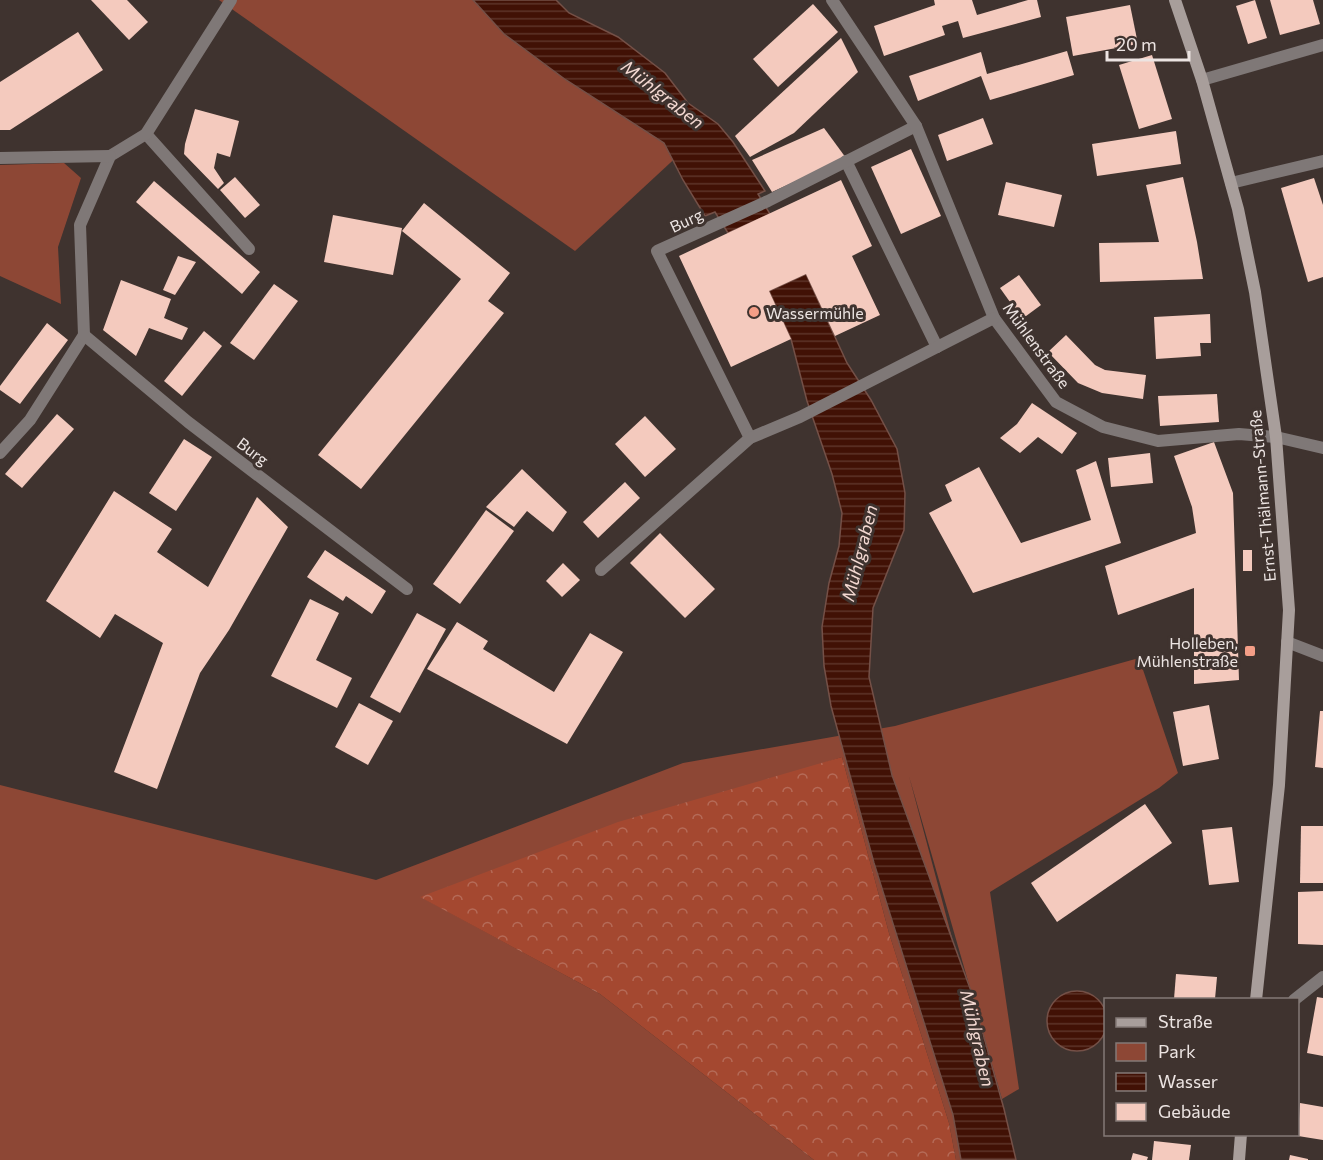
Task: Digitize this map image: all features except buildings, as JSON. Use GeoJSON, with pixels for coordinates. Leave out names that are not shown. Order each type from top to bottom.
{"type":"FeatureCollection","features":[{"type":"Feature","properties":{"kind":"main road","name":"Ernst-Thälmann-Straße"},"geometry":{"type":"LineString","coordinates":[[1175,0],[1202,80],[1231,183],[1255,292],[1276,436],[1288,610],[1287,642],[1279,785],[1256,998]]}},
{"type":"Feature","properties":{"kind":"main road"},"geometry":{"type":"LineString","coordinates":[[1239,1160],[1241,1136]]}},
{"type":"Feature","properties":{"kind":"street"},"geometry":{"type":"LineString","coordinates":[[0,158],[110,156],[146,134],[231,0]]}},
{"type":"Feature","properties":{"kind":"street","name":"Mühlenstraße"},"geometry":{"type":"LineString","coordinates":[[832,0],[916,126],[994,318],[1056,402],[1103,427],[1158,441],[1239,434],[1276,436],[1323,448]]}},
{"type":"Feature","properties":{"kind":"street"},"geometry":{"type":"LineString","coordinates":[[1202,80],[1323,45]]}},
{"type":"Feature","properties":{"kind":"street","name":"Burg"},"geometry":{"type":"LineString","coordinates":[[750,438],[657,251],[768,201],[916,126]]}},
{"type":"Feature","properties":{"kind":"street"},"geometry":{"type":"LineString","coordinates":[[146,134],[249,249]]}},
{"type":"Feature","properties":{"kind":"street"},"geometry":{"type":"LineString","coordinates":[[0,453],[30,420],[84,335],[80,225],[110,156]]}},
{"type":"Feature","properties":{"kind":"street"},"geometry":{"type":"LineString","coordinates":[[846,161],[937,347]]}},
{"type":"Feature","properties":{"kind":"street"},"geometry":{"type":"LineString","coordinates":[[1231,183],[1323,161]]}},
{"type":"Feature","properties":{"kind":"street"},"geometry":{"type":"LineString","coordinates":[[601,570],[750,438],[800,417],[994,318]]}},
{"type":"Feature","properties":{"kind":"street","name":"Burg"},"geometry":{"type":"LineString","coordinates":[[84,335],[188,422],[407,589]]}},
{"type":"Feature","properties":{"kind":"street"},"geometry":{"type":"LineString","coordinates":[[1287,642],[1323,656]]}},
{"type":"Feature","properties":{"kind":"street"},"geometry":{"type":"LineString","coordinates":[[1295,998],[1323,976]]}},
{"type":"Feature","properties":{"kind":"green space"},"geometry":{"type":"Polygon","coordinates":[[[219,0],[551,0],[710,126],[575,251],[219,0]]]}},
{"type":"Feature","properties":{"kind":"green space"},"geometry":{"type":"Polygon","coordinates":[[[64,163],[81,178],[58,247],[61,304],[0,276],[0,165],[64,163]]]}},
{"type":"Feature","properties":{"kind":"green space"},"geometry":{"type":"Polygon","coordinates":[[[1139,658],[1178,773],[1159,788],[990,892],[1019,1089],[1002,1099],[909,776],[1011,1160],[956,1160],[949,1123],[889,933],[842,757],[421,897],[600,994],[814,1160],[0,1160],[0,785],[376,880],[683,763],[895,726],[1139,658]]]}},
{"type":"Feature","properties":{"kind":"green space"},"geometry":{"type":"Polygon","coordinates":[[[842,757],[889,933],[949,1123],[956,1160],[814,1160],[600,994],[420,897],[618,822],[842,757]]]}},
{"type":"Feature","properties":{"kind":"water","name":"Mühlgraben"},"geometry":{"type":"Polygon","coordinates":[[[473,0],[556,0],[569,13],[618,37],[665,73],[688,103],[718,124],[733,142],[765,191],[758,194],[770,214],[728,233],[715,212],[705,216],[664,143],[566,80],[504,34],[473,0]]]}},
{"type":"Feature","properties":{"kind":"water","name":"Mühlgraben"},"geometry":{"type":"Polygon","coordinates":[[[806,274],[847,363],[871,400],[897,449],[905,493],[904,530],[873,608],[869,677],[892,775],[971,991],[1016,1160],[961,1160],[953,1115],[874,863],[831,706],[824,666],[822,627],[829,583],[839,546],[842,513],[832,474],[807,401],[791,339],[769,291],[806,274]]]}},
{"type":"Feature","properties":{"kind":"water"},"geometry":{"type":"Polygon","coordinates":[[[1071,991],[1083,991],[1094,996],[1102,1004],[1104,1035],[1094,1046],[1083,1051],[1071,1051],[1060,1046],[1052,1038],[1047,1027],[1047,1015],[1052,1004],[1060,996],[1071,991]]]}},
{"type":"Feature","properties":{"kind":"place","name":"Wassermühle"},"geometry":{"type":"Point","coordinates":[754,312]}},
{"type":"Feature","properties":{"kind":"place","name":"Holleben, Mühlenstraße"},"geometry":{"type":"Point","coordinates":[1250,651]}}]}
